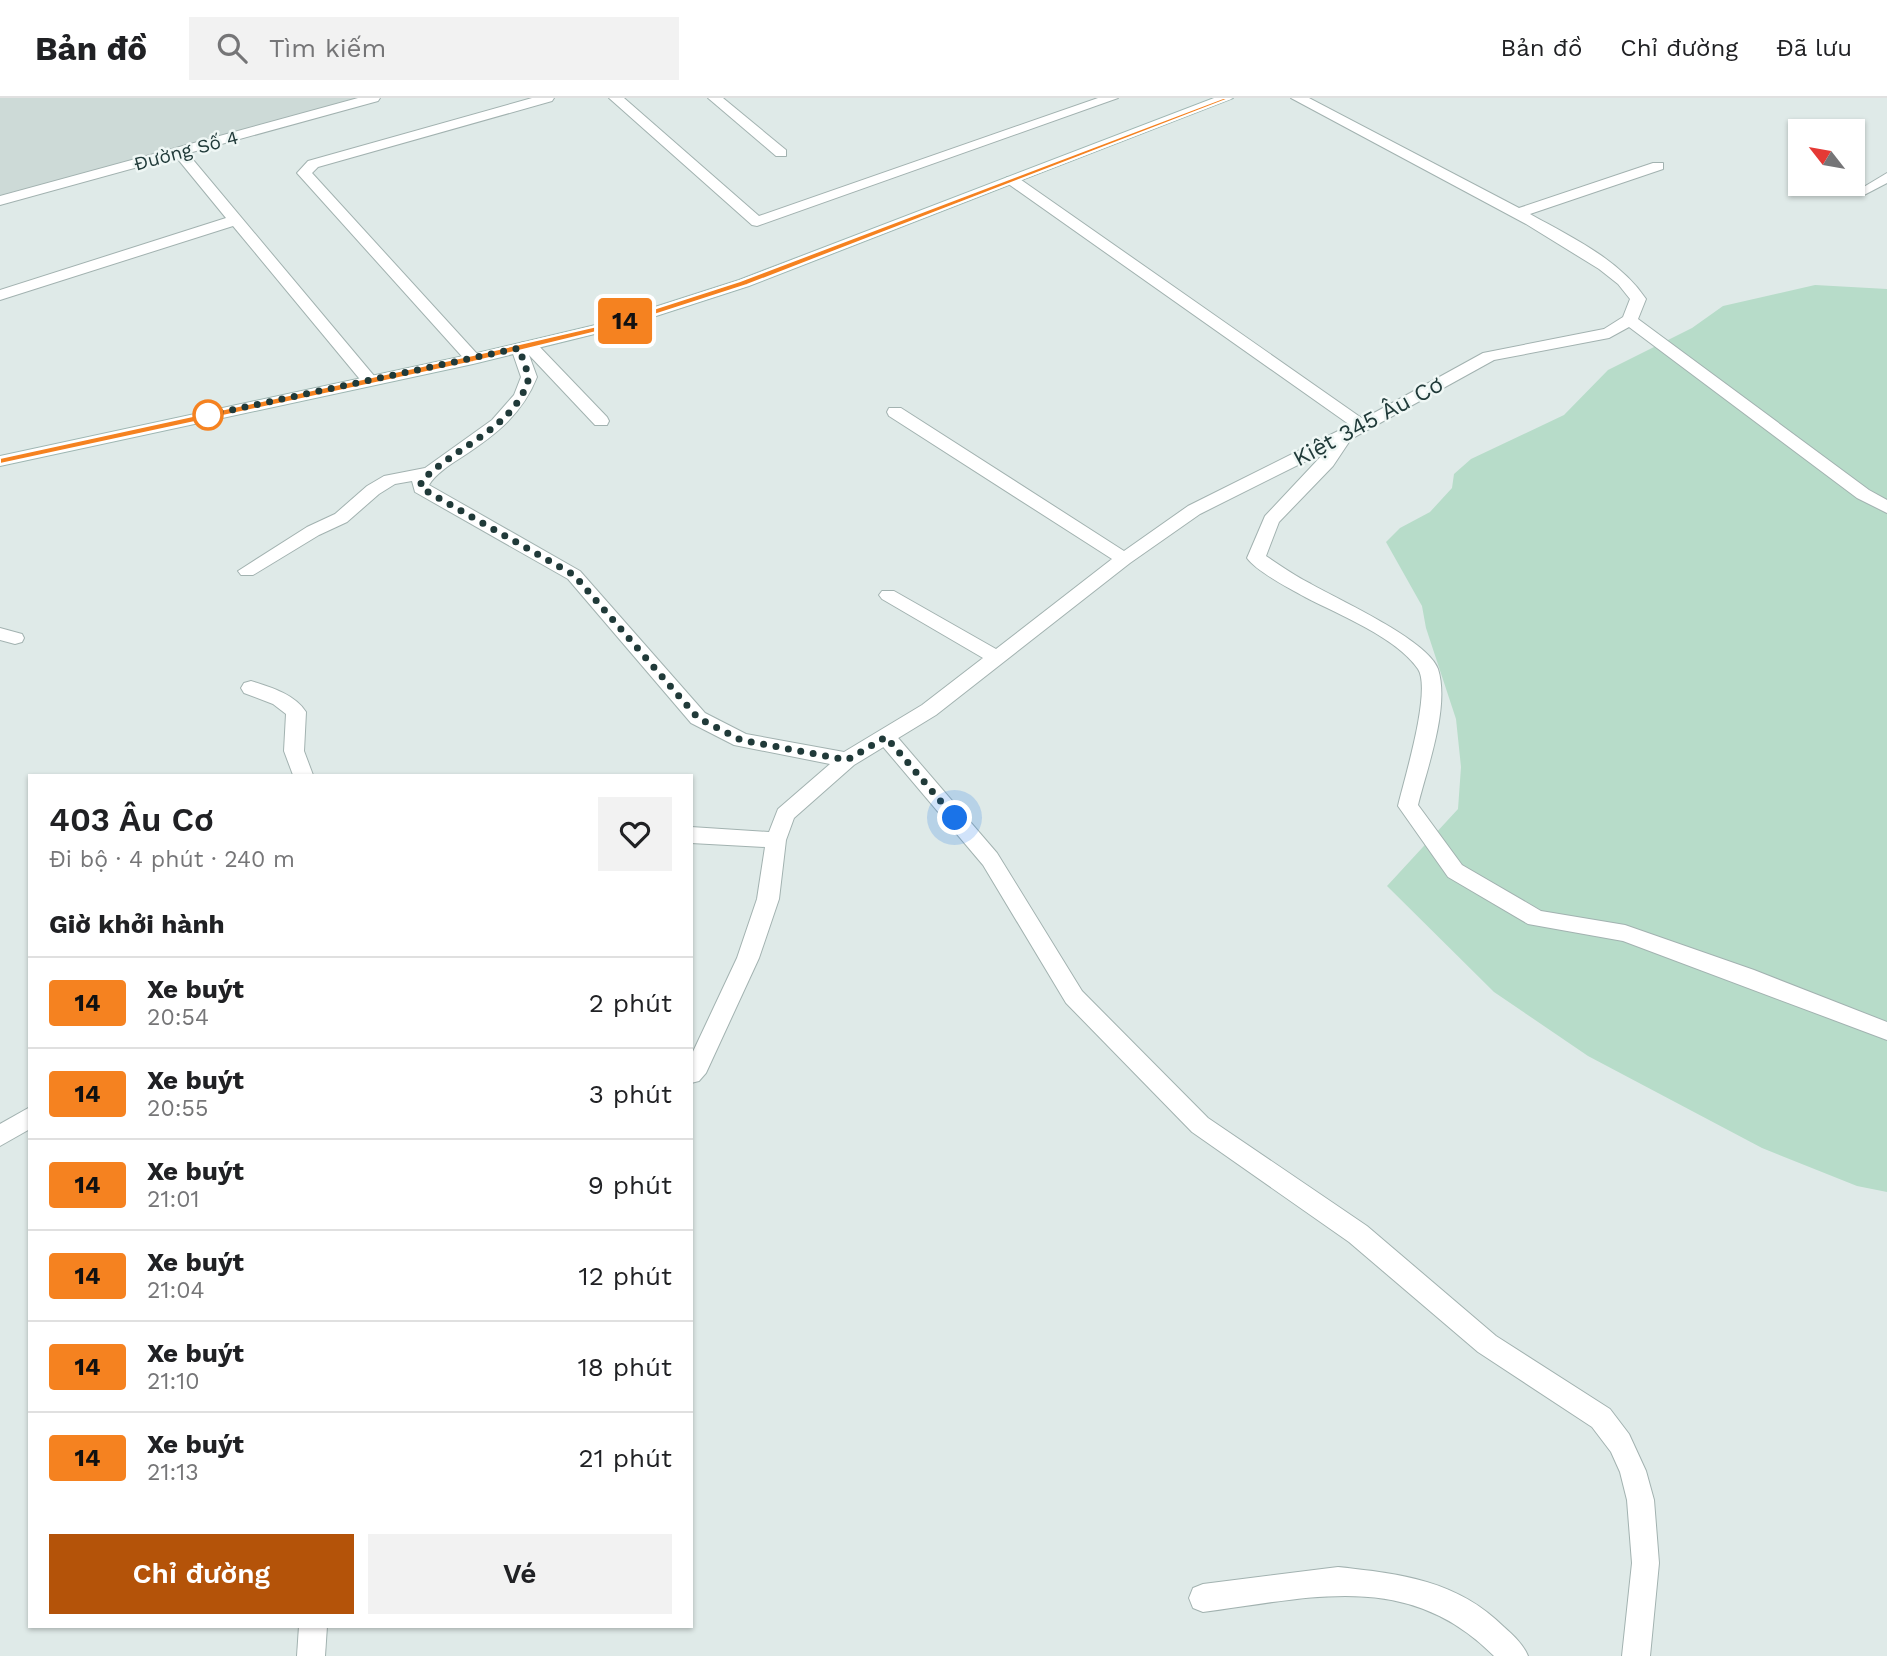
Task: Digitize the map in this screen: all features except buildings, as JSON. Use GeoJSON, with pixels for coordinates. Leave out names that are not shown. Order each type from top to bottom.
{"type":"FeatureCollection","features":[{"type":"Feature","properties":{"kind":"street","name":"Đường Số 4"},"geometry":{"type":"LineString","coordinates":[[0,201],[373,98]]}},
{"type":"Feature","properties":{"kind":"street"},"geometry":{"type":"LineString","coordinates":[[473,359],[304,173],[313,164],[547,98]]}},
{"type":"Feature","properties":{"kind":"street"},"geometry":{"type":"LineString","coordinates":[[616,98],[757,222],[1111,98]]}},
{"type":"Feature","properties":{"kind":"street"},"geometry":{"type":"LineString","coordinates":[[715,98],[781,153]]}},
{"type":"Feature","properties":{"kind":"street"},"geometry":{"type":"LineString","coordinates":[[0,461],[473,359],[613,325],[744,283],[1226,98]]}},
{"type":"Feature","properties":{"kind":"street"},"geometry":{"type":"LineString","coordinates":[[1298,98],[1518,213],[1629,284],[1638,299],[1630,320],[1863,494],[1887,508]]}},
{"type":"Feature","properties":{"kind":"street"},"geometry":{"type":"LineString","coordinates":[[179,152],[369,380]]}},
{"type":"Feature","properties":{"kind":"street"},"geometry":{"type":"LineString","coordinates":[[1518,213],[1657,166]]}},
{"type":"Feature","properties":{"kind":"street"},"geometry":{"type":"LineString","coordinates":[[1866,190],[1887,177]]}},
{"type":"Feature","properties":{"kind":"street"},"geometry":{"type":"LineString","coordinates":[[1013,180],[1354,430],[1271,520],[1256,558],[1303,588],[1395,637],[1428,668],[1432,692],[1425,737],[1408,806],[1455,871],[1536,918],[1625,933],[1887,1031]]}},
{"type":"Feature","properties":{"kind":"street"},"geometry":{"type":"LineString","coordinates":[[0,295],[236,220]]}},
{"type":"Feature","properties":{"kind":"street","name":"Kiệt 345 Âu Cơ"},"geometry":{"type":"LineString","coordinates":[[776,841],[785,814],[847,760],[929,710],[1124,559],[1194,510],[1354,430],[1489,356],[1609,333],[1630,320]]}},
{"type":"Feature","properties":{"kind":"street"},"geometry":{"type":"LineString","coordinates":[[524,346],[601,421]]}},
{"type":"Feature","properties":{"kind":"street"},"geometry":{"type":"LineString","coordinates":[[524,346],[529,377],[520,400],[490,429],[430,472],[421,482],[421,488],[574,575],[698,718],[741,740],[847,760]]}},
{"type":"Feature","properties":{"kind":"street"},"geometry":{"type":"LineString","coordinates":[[895,412],[1124,559]]}},
{"type":"Feature","properties":{"kind":"street"},"geometry":{"type":"LineString","coordinates":[[247,571],[313,531],[341,518],[373,490],[390,480],[430,472]]}},
{"type":"Feature","properties":{"kind":"street"},"geometry":{"type":"LineString","coordinates":[[888,595],[997,658]]}},
{"type":"Feature","properties":{"kind":"street"},"geometry":{"type":"LineString","coordinates":[[251,688],[280,699],[296,712],[294,751],[303,774]]}},
{"type":"Feature","properties":{"kind":"street"},"geometry":{"type":"LineString","coordinates":[[886,737],[990,859],[1074,997],[1200,1125],[1358,1234],[1486,1344],[1601,1418],[1614,1432],[1633,1469],[1645,1525],[1644,1594],[1636,1656]]}},
{"type":"Feature","properties":{"kind":"street"},"geometry":{"type":"LineString","coordinates":[[693,835],[776,841],[768,899],[748,958],[693,1072]]}},
{"type":"Feature","properties":{"kind":"street"},"geometry":{"type":"LineString","coordinates":[[0,1136],[28,1118]]}},
{"type":"Feature","properties":{"kind":"street"},"geometry":{"type":"LineString","coordinates":[[1203,1598],[1338,1581],[1405,1588],[1430,1595],[1460,1610],[1485,1626],[1514,1656]]}},
{"type":"Feature","properties":{"kind":"street"},"geometry":{"type":"LineString","coordinates":[[311,1656],[313,1628]]}},
{"type":"Feature","properties":{"kind":"shaded area"},"geometry":{"type":"Polygon","coordinates":[[[0,98],[372,98],[0,201],[0,98]]]}},
{"type":"Feature","properties":{"kind":"green space"},"geometry":{"type":"Polygon","coordinates":[[[1815,285],[1887,289],[1887,1192],[1857,1186],[1762,1148],[1588,1056],[1494,992],[1387,886],[1458,809],[1461,767],[1456,719],[1426,628],[1422,606],[1386,542],[1400,528],[1430,512],[1452,488],[1454,474],[1471,459],[1564,415],[1608,370],[1692,328],[1723,306],[1815,285]]]}},
{"type":"Feature","properties":{"kind":"bus line","name":"14"},"geometry":{"type":"LineString","coordinates":[[0,461],[473,359],[613,325],[744,283],[1226,98]]}},
{"type":"Feature","properties":{"kind":"route"},"geometry":{"type":"LineString","coordinates":[[208,415],[519,348],[529,377],[520,400],[490,429],[430,472],[421,482],[421,488],[574,575],[698,718],[741,740],[781,745],[847,760],[886,737],[955,818]]}}]}
